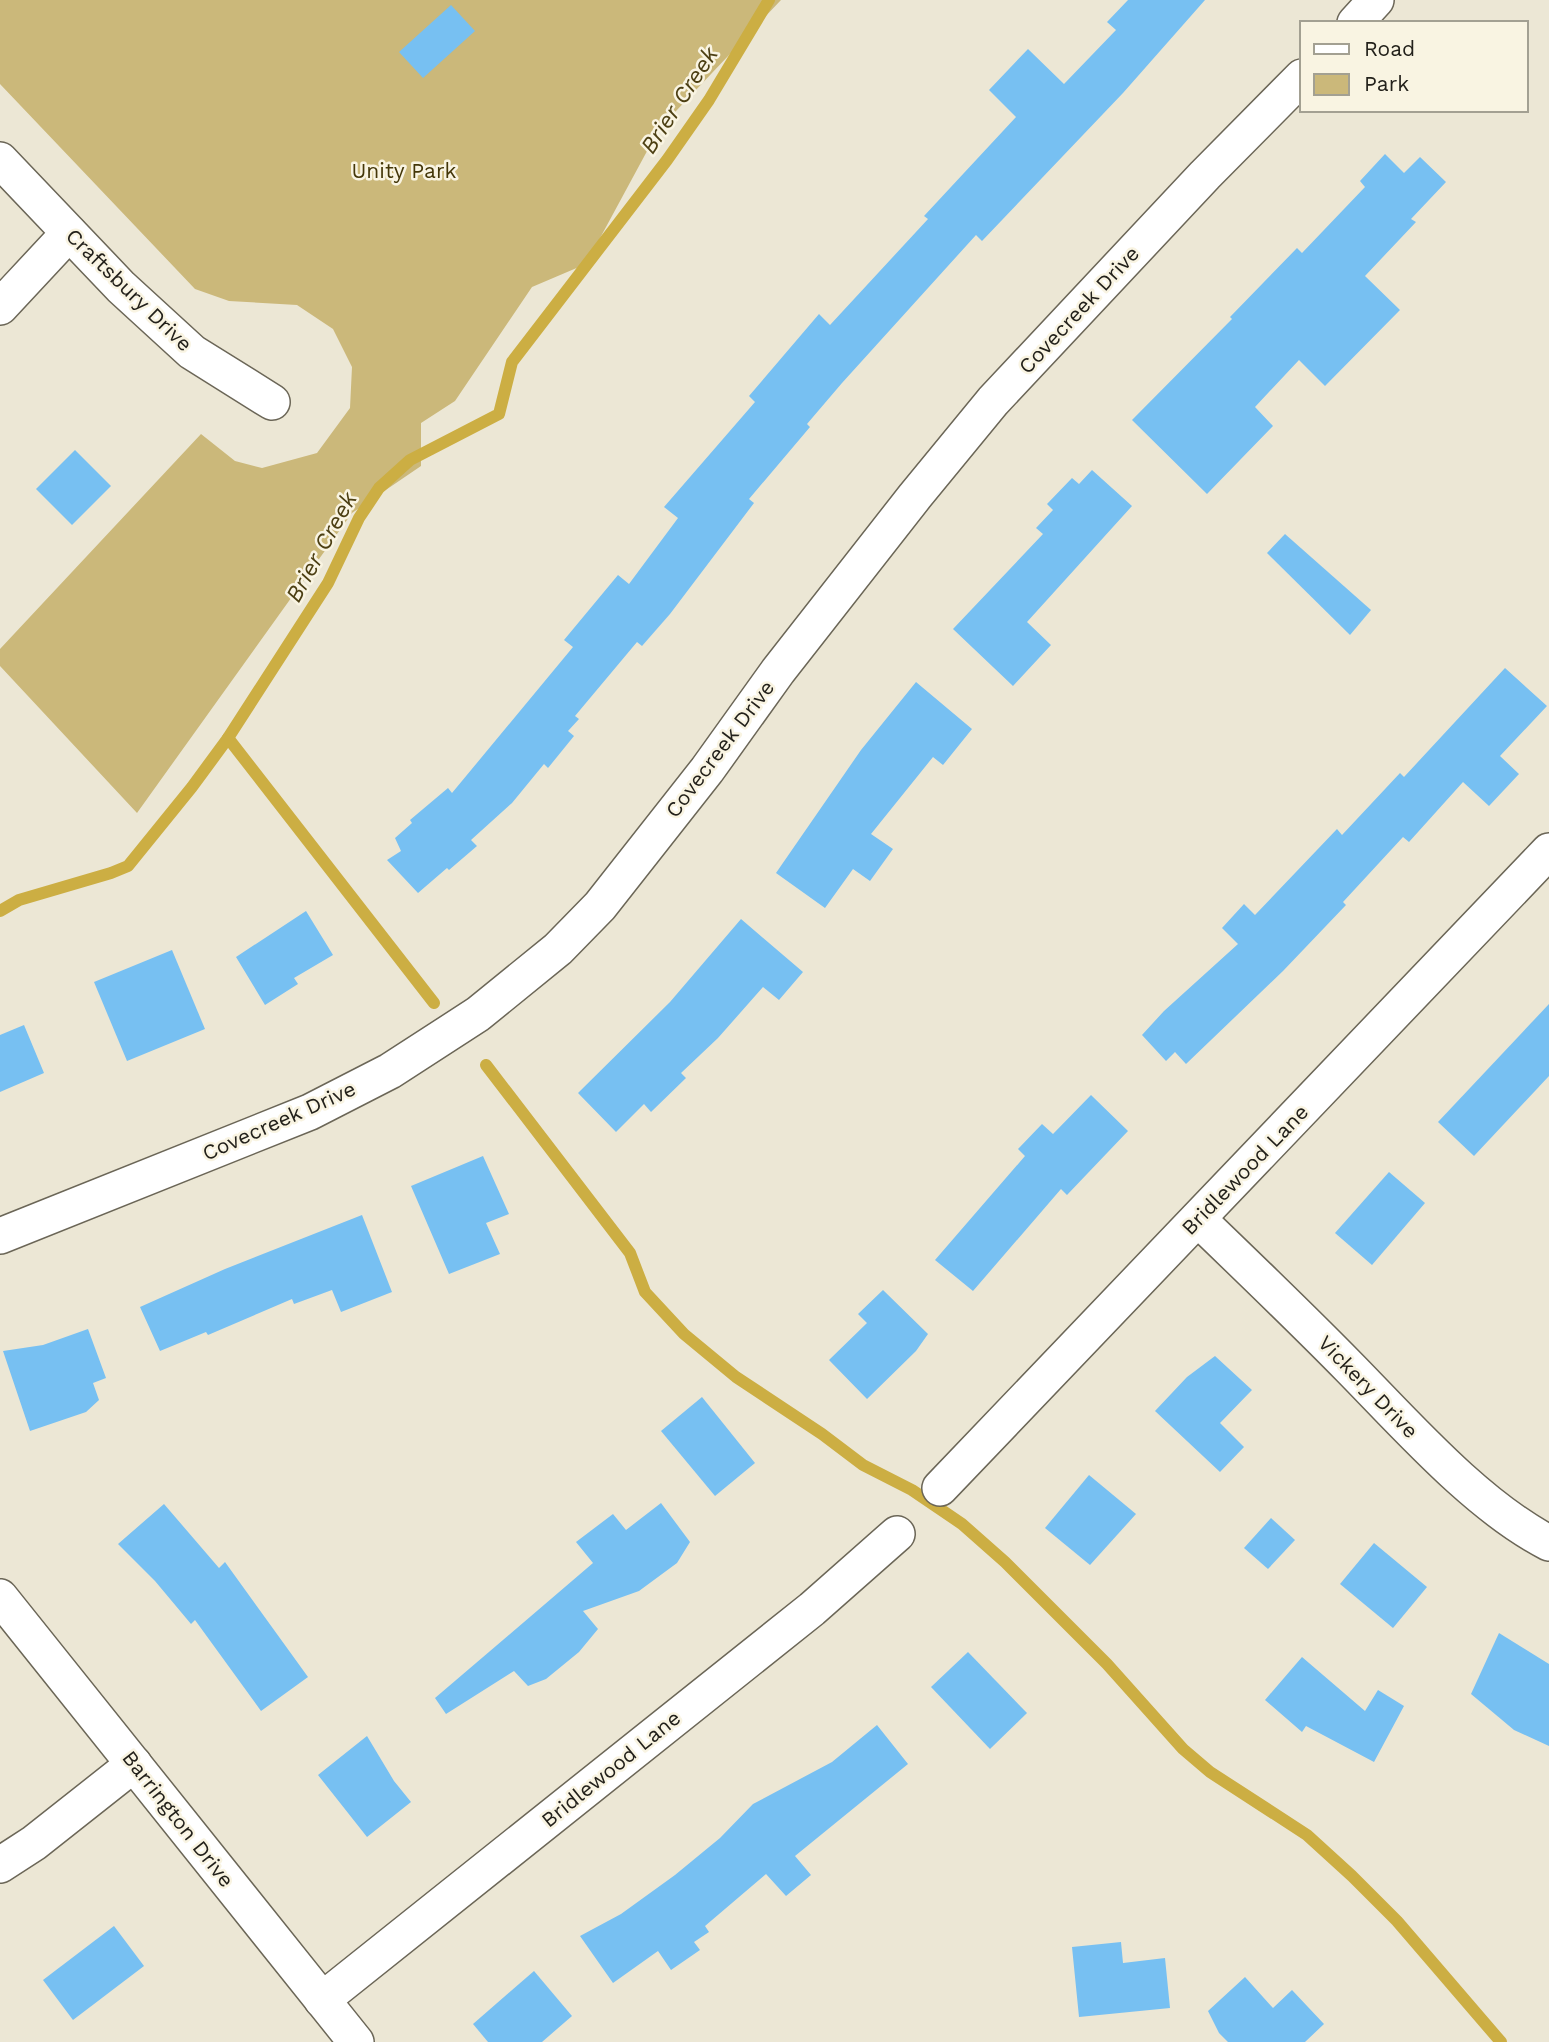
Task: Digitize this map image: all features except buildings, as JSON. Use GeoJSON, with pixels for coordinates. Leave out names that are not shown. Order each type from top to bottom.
{"type":"FeatureCollection","features":[{"type":"Feature","properties":{"kind":"street"},"geometry":{"type":"LineString","coordinates":[[1357,21],[1376,0]]}},
{"type":"Feature","properties":{"kind":"street","name":"Covecreek Drive"},"geometry":{"type":"LineString","coordinates":[[0,1236],[310,1112],[379,1077],[478,1014],[558,949],[600,906],[707,770],[778,671],[855,572],[993,401],[1205,175],[1300,79]]}},
{"type":"Feature","properties":{"kind":"street","name":"Craftsbury Drive"},"geometry":{"type":"LineString","coordinates":[[0,160],[121,287],[192,352],[272,402]]}},
{"type":"Feature","properties":{"kind":"street"},"geometry":{"type":"LineString","coordinates":[[0,307],[69,233]]}},
{"type":"Feature","properties":{"kind":"street","name":"Bridlewood Lane"},"geometry":{"type":"LineString","coordinates":[[940,1488],[1549,851]]}},
{"type":"Feature","properties":{"kind":"street","name":"Vickery Drive"},"geometry":{"type":"LineString","coordinates":[[1198,1219],[1324,1341],[1427,1447],[1491,1504],[1549,1543]]}},
{"type":"Feature","properties":{"kind":"street","name":"Bridlewood Lane"},"geometry":{"type":"LineString","coordinates":[[322,2000],[812,1609],[897,1534]]}},
{"type":"Feature","properties":{"kind":"street","name":"Barrington Drive"},"geometry":{"type":"LineString","coordinates":[[0,1597],[356,2042]]}},
{"type":"Feature","properties":{"kind":"street"},"geometry":{"type":"LineString","coordinates":[[0,1865],[34,1843],[134,1764]]}},
{"type":"Feature","properties":{"kind":"green space","name":"Unity Park"},"geometry":{"type":"Polygon","coordinates":[[[0,0],[781,0],[659,129],[586,264],[532,287],[455,401],[421,423],[421,466],[352,513],[137,813],[0,666],[0,649],[201,434],[235,461],[262,468],[317,453],[350,408],[352,367],[333,329],[297,305],[229,301],[195,289],[0,84],[0,0]]]}},
{"type":"Feature","properties":{"kind":"waterway","name":"Brier Creek"},"geometry":{"type":"LineString","coordinates":[[0,911],[19,900],[128,866],[228,738],[328,583],[359,518],[379,488],[410,460],[499,414],[512,362],[667,160],[709,100],[769,0]]}},
{"type":"Feature","properties":{"kind":"waterway"},"geometry":{"type":"LineString","coordinates":[[228,738],[434,1003]]}},
{"type":"Feature","properties":{"kind":"waterway"},"geometry":{"type":"LineString","coordinates":[[486,1065],[630,1253],[645,1292],[684,1334],[736,1377],[822,1434],[863,1465],[912,1490],[962,1524],[1005,1562],[1107,1664],[1183,1749],[1210,1772],[1307,1835],[1352,1876],[1397,1921],[1501,2042]]}}]}
